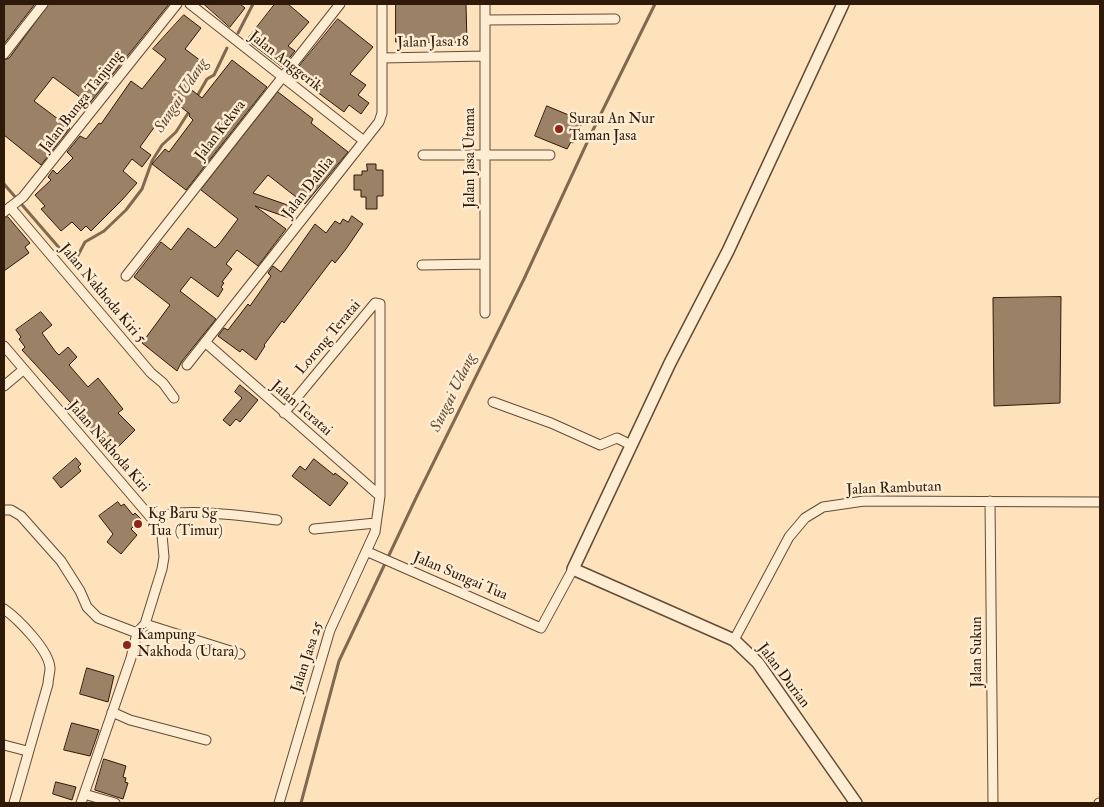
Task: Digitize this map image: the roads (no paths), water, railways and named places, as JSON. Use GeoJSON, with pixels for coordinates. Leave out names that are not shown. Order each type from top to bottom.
{"type":"FeatureCollection","features":[{"type":"Feature","properties":{"kind":"street"},"geometry":{"type":"LineString","coordinates":[[4,54],[43,4]]}},
{"type":"Feature","properties":{"kind":"street","name":"Jalan Bunga Tanjung"},"geometry":{"type":"LineString","coordinates":[[10,208],[23,197],[177,4]]}},
{"type":"Feature","properties":{"kind":"street","name":"Jalan Anggerik"},"geometry":{"type":"LineString","coordinates":[[190,4],[364,141]]}},
{"type":"Feature","properties":{"kind":"street","name":"Jalan Kekwa"},"geometry":{"type":"LineString","coordinates":[[126,276],[340,4]]}},
{"type":"Feature","properties":{"kind":"street","name":"Jalan Dahlia"},"geometry":{"type":"LineString","coordinates":[[187,365],[379,122],[382,113],[382,4]]}},
{"type":"Feature","properties":{"kind":"street","name":"Jalan Jasa Utama"},"geometry":{"type":"LineString","coordinates":[[485,4],[485,313]]}},
{"type":"Feature","properties":{"kind":"street"},"geometry":{"type":"LineString","coordinates":[[573,568],[631,445],[728,251],[843,4]]}},
{"type":"Feature","properties":{"kind":"street"},"geometry":{"type":"LineString","coordinates":[[485,20],[615,19]]}},
{"type":"Feature","properties":{"kind":"street","name":"Jalan Jasa 18"},"geometry":{"type":"LineString","coordinates":[[382,58],[485,56]]}},
{"type":"Feature","properties":{"kind":"street"},"geometry":{"type":"LineString","coordinates":[[423,155],[550,155]]}},
{"type":"Feature","properties":{"kind":"street","name":"Jalan Nakhoda Kiri 5"},"geometry":{"type":"LineString","coordinates":[[10,208],[174,398]]}},
{"type":"Feature","properties":{"kind":"street"},"geometry":{"type":"LineString","coordinates":[[422,265],[485,264]]}},
{"type":"Feature","properties":{"kind":"street","name":"Lorong Teratai"},"geometry":{"type":"LineString","coordinates":[[284,413],[375,303]]}},
{"type":"Feature","properties":{"kind":"street","name":"Jalan Jasa 25"},"geometry":{"type":"LineString","coordinates":[[279,803],[330,630],[368,552],[376,523],[380,496],[381,308],[380,304],[375,303]]}},
{"type":"Feature","properties":{"kind":"street","name":"Jalan Teratai"},"geometry":{"type":"LineString","coordinates":[[205,342],[380,496]]}},
{"type":"Feature","properties":{"kind":"street","name":"Jalan Nakhoda Kiri"},"geometry":{"type":"LineString","coordinates":[[4,346],[153,520],[162,535],[164,557],[145,624],[137,633]]}},
{"type":"Feature","properties":{"kind":"street"},"geometry":{"type":"LineString","coordinates":[[4,386],[24,370]]}},
{"type":"Feature","properties":{"kind":"street"},"geometry":{"type":"LineString","coordinates":[[493,402],[552,423],[600,445],[617,438],[631,445]]}},
{"type":"Feature","properties":{"kind":"street","name":"Jalan Rambutan"},"geometry":{"type":"LineString","coordinates":[[734,640],[786,541],[799,523],[813,512],[837,504],[864,501],[1100,502]]}},
{"type":"Feature","properties":{"kind":"street","name":"Jalan Sukun"},"geometry":{"type":"LineString","coordinates":[[990,501],[993,803]]}},
{"type":"Feature","properties":{"kind":"street"},"geometry":{"type":"LineString","coordinates":[[4,510],[11,510],[21,516],[62,561],[87,607],[98,618],[137,633],[132,658],[83,799],[115,803]]}},
{"type":"Feature","properties":{"kind":"street"},"geometry":{"type":"LineString","coordinates":[[153,520],[164,514],[189,512],[277,520]]}},
{"type":"Feature","properties":{"kind":"street"},"geometry":{"type":"LineString","coordinates":[[314,529],[376,523]]}},
{"type":"Feature","properties":{"kind":"street","name":"Jalan Sungai Tua"},"geometry":{"type":"LineString","coordinates":[[368,552],[541,628],[573,568]]}},
{"type":"Feature","properties":{"kind":"street","name":"Jalan Durian"},"geometry":{"type":"LineString","coordinates":[[573,568],[734,640],[758,664],[856,803]]}},
{"type":"Feature","properties":{"kind":"street"},"geometry":{"type":"LineString","coordinates":[[4,609],[16,618],[42,650],[50,667],[48,684],[27,751],[14,803]]}},
{"type":"Feature","properties":{"kind":"street"},"geometry":{"type":"LineString","coordinates":[[145,624],[240,654]]}},
{"type":"Feature","properties":{"kind":"street"},"geometry":{"type":"LineString","coordinates":[[112,712],[130,720],[206,740]]}},
{"type":"Feature","properties":{"kind":"street"},"geometry":{"type":"LineString","coordinates":[[4,745],[27,751]]}},
{"type":"Feature","properties":{"kind":"waterway","name":"Sungai Udang"},"geometry":{"type":"LineString","coordinates":[[238,33],[253,4]]}},
{"type":"Feature","properties":{"kind":"waterway","name":"Sungai Udang"},"geometry":{"type":"LineString","coordinates":[[301,803],[339,661],[655,4]]}},
{"type":"Feature","properties":{"kind":"waterway","name":"Sungai Udang"},"geometry":{"type":"LineString","coordinates":[[196,98],[207,79],[214,75],[227,48]]}},
{"type":"Feature","properties":{"kind":"waterway","name":"Sungai Udang"},"geometry":{"type":"LineString","coordinates":[[4,184],[68,258],[76,259],[85,242],[104,231],[126,210],[142,189],[152,161],[162,145],[176,132],[190,110]]}},
{"type":"Feature","properties":{"kind":"place","name":"Surau An Nur Taman Jasa"},"geometry":{"type":"Point","coordinates":[559,129]}},
{"type":"Feature","properties":{"kind":"place","name":"Kg Baru Sg Tua (Timur)"},"geometry":{"type":"Point","coordinates":[138,524]}},
{"type":"Feature","properties":{"kind":"place","name":"Kampung Nakhoda (Utara)"},"geometry":{"type":"Point","coordinates":[127,645]}}]}
